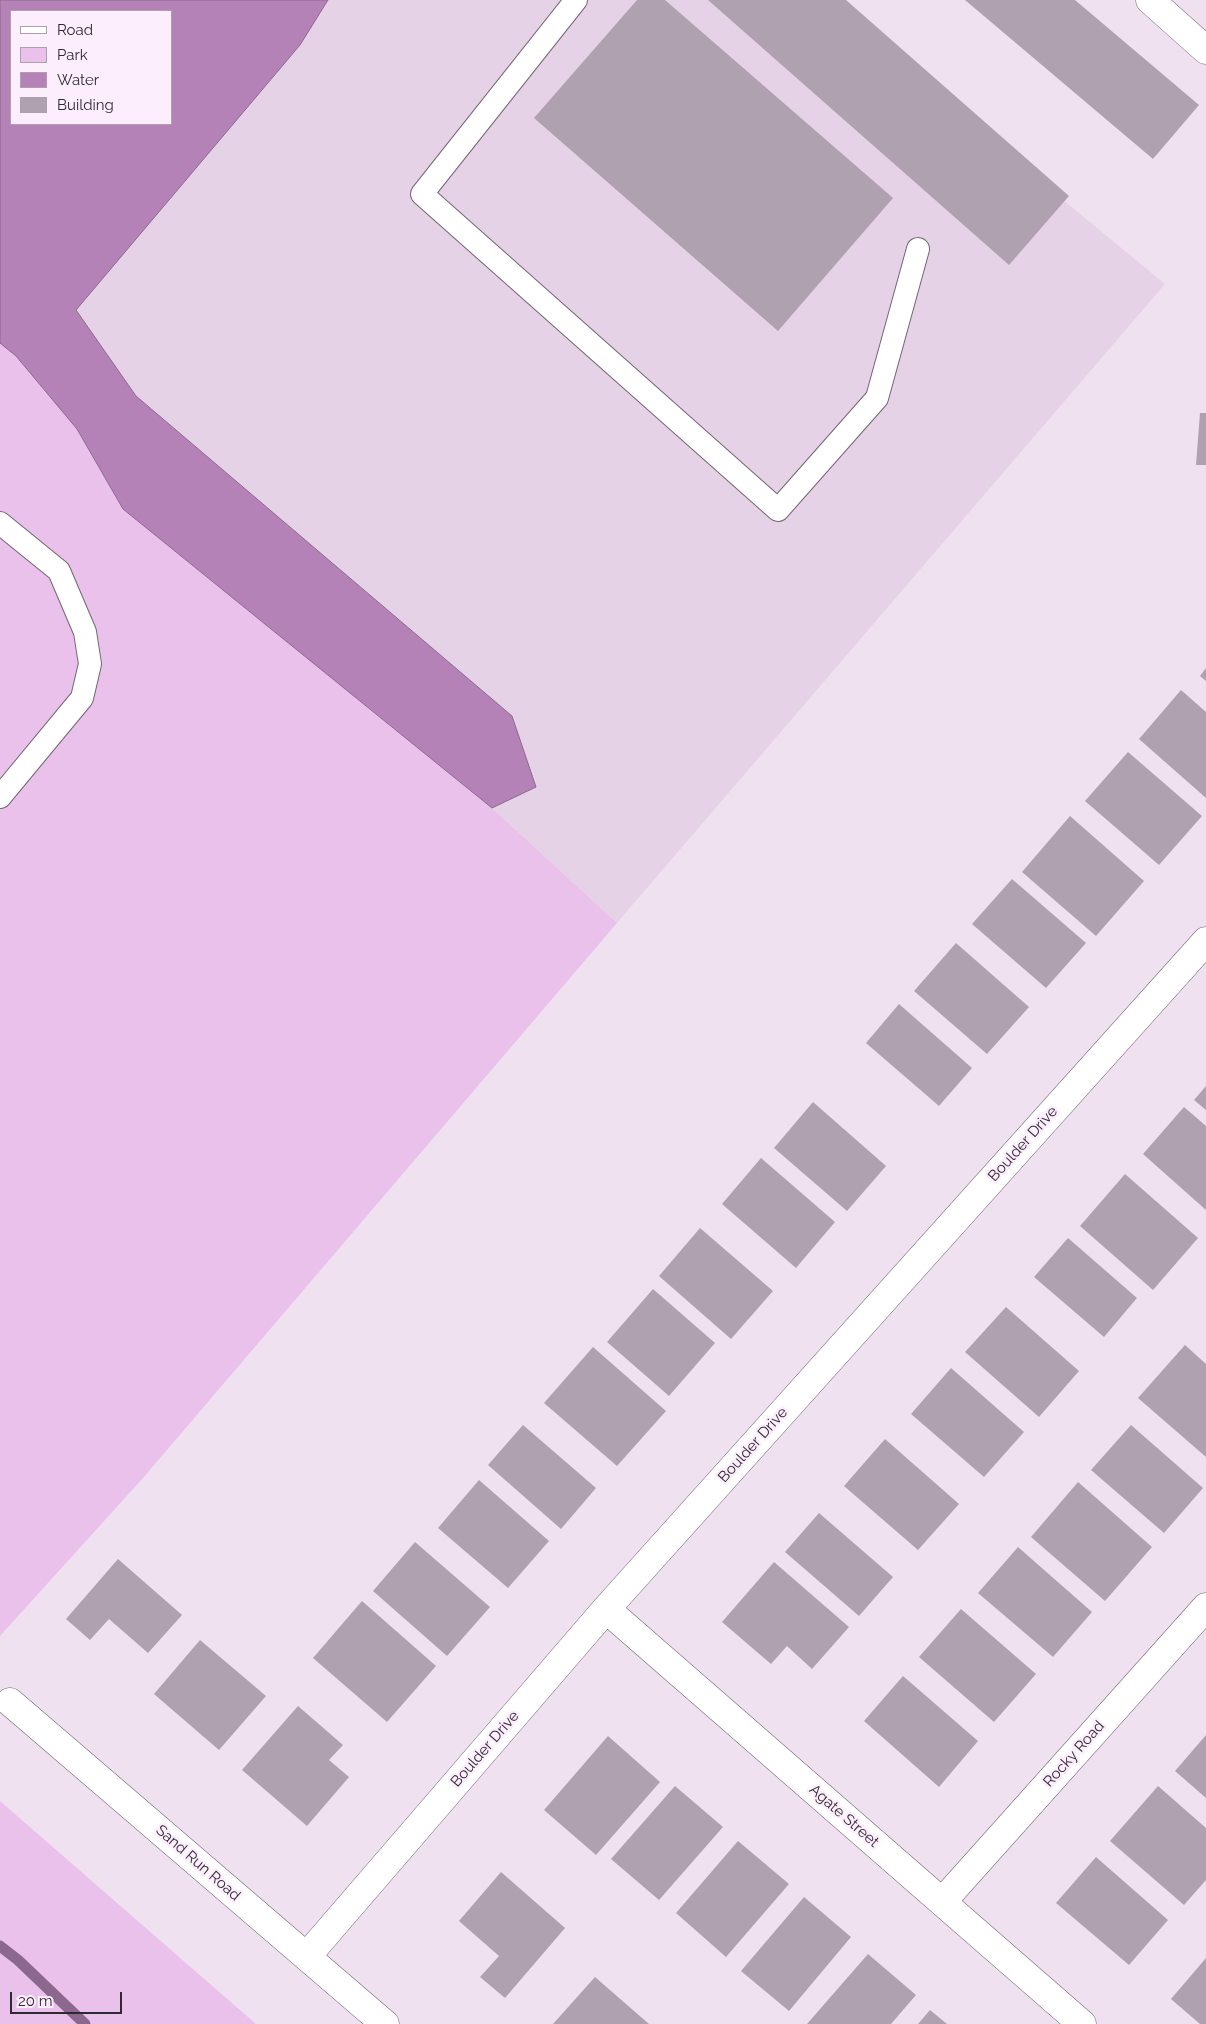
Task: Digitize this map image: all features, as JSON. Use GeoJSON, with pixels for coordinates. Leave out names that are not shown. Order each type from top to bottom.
{"type":"FeatureCollection","features":[{"type":"Feature","properties":{"kind":"street"},"geometry":{"type":"LineString","coordinates":[[1150,0],[1206,50]]}},
{"type":"Feature","properties":{"kind":"street","name":"Boulder Drive"},"geometry":{"type":"LineString","coordinates":[[307,1956],[606,1609],[1206,941]]}},
{"type":"Feature","properties":{"kind":"street","name":"Rocky Road"},"geometry":{"type":"LineString","coordinates":[[942,1902],[1206,1607]]}},
{"type":"Feature","properties":{"kind":"street","name":"Agate Street"},"geometry":{"type":"LineString","coordinates":[[606,1609],[1082,2024]]}},
{"type":"Feature","properties":{"kind":"street","name":"Sand Run Road"},"geometry":{"type":"LineString","coordinates":[[10,1702],[385,2024]]}},
{"type":"Feature","properties":{"kind":"lane"},"geometry":{"type":"LineString","coordinates":[[576,0],[422,194],[778,510],[877,398],[918,249]]}},
{"type":"Feature","properties":{"kind":"lane"},"geometry":{"type":"LineString","coordinates":[[0,522],[59,571],[85,632],[90,664],[82,698],[0,797]]}},
{"type":"Feature","properties":{"kind":"shaded area"},"geometry":{"type":"Polygon","coordinates":[[[328,0],[821,0],[1165,284],[617,923],[492,808],[536,787],[512,716],[136,396],[76,309],[300,45],[328,0]]]}},
{"type":"Feature","properties":{"kind":"green space"},"geometry":{"type":"Polygon","coordinates":[[[0,343],[16,356],[77,429],[123,509],[492,808],[617,923],[143,1478],[0,1636],[0,343]]]}},
{"type":"Feature","properties":{"kind":"green space"},"geometry":{"type":"Polygon","coordinates":[[[0,1801],[256,2024],[0,2024],[0,1801]]]}},
{"type":"Feature","properties":{"kind":"water"},"geometry":{"type":"Polygon","coordinates":[[[0,0],[328,0],[300,45],[76,310],[136,396],[512,716],[536,787],[492,808],[123,509],[77,429],[16,356],[0,343],[0,0]]]}},
{"type":"Feature","properties":{"kind":"building"},"geometry":{"type":"Polygon","coordinates":[[[637,0],[665,0],[893,198],[778,331],[534,118],[637,0]]]}},
{"type":"Feature","properties":{"kind":"building"},"geometry":{"type":"Polygon","coordinates":[[[708,0],[846,0],[1069,196],[1009,265],[708,0]]]}},
{"type":"Feature","properties":{"kind":"building"},"geometry":{"type":"Polygon","coordinates":[[[965,0],[1075,0],[1199,105],[1153,159],[965,0]]]}},
{"type":"Feature","properties":{"kind":"building"},"geometry":{"type":"Polygon","coordinates":[[[1200,413],[1206,413],[1206,465],[1196,465],[1200,413]]]}},
{"type":"Feature","properties":{"kind":"building"},"geometry":{"type":"Polygon","coordinates":[[[1206,668],[1206,681],[1200,676],[1206,668]]]}},
{"type":"Feature","properties":{"kind":"building"},"geometry":{"type":"Polygon","coordinates":[[[1181,690],[1206,712],[1206,798],[1139,739],[1181,690]]]}},
{"type":"Feature","properties":{"kind":"building"},"geometry":{"type":"Polygon","coordinates":[[[1128,752],[1202,816],[1159,865],[1085,801],[1128,752]]]}},
{"type":"Feature","properties":{"kind":"building"},"geometry":{"type":"Polygon","coordinates":[[[1070,816],[1144,881],[1096,936],[1022,872],[1070,816]]]}},
{"type":"Feature","properties":{"kind":"building"},"geometry":{"type":"Polygon","coordinates":[[[1012,879],[1086,943],[1046,988],[972,924],[1012,879]]]}},
{"type":"Feature","properties":{"kind":"building"},"geometry":{"type":"Polygon","coordinates":[[[956,943],[1029,1007],[987,1054],[914,991],[956,943]]]}},
{"type":"Feature","properties":{"kind":"building"},"geometry":{"type":"Polygon","coordinates":[[[899,1004],[972,1068],[939,1106],[866,1043],[899,1004]]]}},
{"type":"Feature","properties":{"kind":"building"},"geometry":{"type":"Polygon","coordinates":[[[1206,1086],[1206,1110],[1194,1100],[1206,1086]]]}},
{"type":"Feature","properties":{"kind":"building"},"geometry":{"type":"Polygon","coordinates":[[[813,1102],[886,1166],[847,1211],[774,1148],[813,1102]]]}},
{"type":"Feature","properties":{"kind":"building"},"geometry":{"type":"Polygon","coordinates":[[[1184,1107],[1206,1126],[1206,1210],[1143,1154],[1184,1107]]]}},
{"type":"Feature","properties":{"kind":"building"},"geometry":{"type":"Polygon","coordinates":[[[761,1158],[835,1222],[796,1268],[722,1204],[761,1158]]]}},
{"type":"Feature","properties":{"kind":"building"},"geometry":{"type":"Polygon","coordinates":[[[1125,1174],[1198,1238],[1153,1290],[1080,1226],[1125,1174]]]}},
{"type":"Feature","properties":{"kind":"building"},"geometry":{"type":"Polygon","coordinates":[[[700,1228],[773,1291],[731,1339],[659,1276],[700,1228]]]}},
{"type":"Feature","properties":{"kind":"building"},"geometry":{"type":"Polygon","coordinates":[[[1068,1238],[1137,1298],[1104,1337],[1034,1277],[1068,1238]]]}},
{"type":"Feature","properties":{"kind":"building"},"geometry":{"type":"Polygon","coordinates":[[[653,1289],[715,1343],[669,1396],[607,1342],[653,1289]]]}},
{"type":"Feature","properties":{"kind":"building"},"geometry":{"type":"Polygon","coordinates":[[[1006,1307],[1079,1371],[1039,1417],[965,1352],[1006,1307]]]}},
{"type":"Feature","properties":{"kind":"building"},"geometry":{"type":"Polygon","coordinates":[[[1185,1345],[1206,1364],[1206,1457],[1138,1398],[1185,1345]]]}},
{"type":"Feature","properties":{"kind":"building"},"geometry":{"type":"Polygon","coordinates":[[[593,1347],[666,1411],[617,1466],[544,1403],[593,1347]]]}},
{"type":"Feature","properties":{"kind":"building"},"geometry":{"type":"Polygon","coordinates":[[[951,1368],[1024,1432],[984,1477],[911,1414],[951,1368]]]}},
{"type":"Feature","properties":{"kind":"building"},"geometry":{"type":"Polygon","coordinates":[[[523,1425],[596,1488],[561,1529],[488,1465],[523,1425]]]}},
{"type":"Feature","properties":{"kind":"building"},"geometry":{"type":"Polygon","coordinates":[[[1131,1425],[1203,1488],[1164,1533],[1091,1470],[1131,1425]]]}},
{"type":"Feature","properties":{"kind":"building"},"geometry":{"type":"Polygon","coordinates":[[[885,1439],[959,1504],[918,1550],[844,1486],[885,1439]]]}},
{"type":"Feature","properties":{"kind":"building"},"geometry":{"type":"Polygon","coordinates":[[[479,1480],[549,1541],[508,1588],[438,1528],[479,1480]]]}},
{"type":"Feature","properties":{"kind":"building"},"geometry":{"type":"Polygon","coordinates":[[[1078,1482],[1152,1547],[1105,1601],[1031,1537],[1078,1482]]]}},
{"type":"Feature","properties":{"kind":"building"},"geometry":{"type":"Polygon","coordinates":[[[819,1513],[893,1577],[859,1616],[785,1552],[819,1513]]]}},
{"type":"Feature","properties":{"kind":"building"},"geometry":{"type":"Polygon","coordinates":[[[415,1542],[490,1607],[447,1656],[373,1591],[415,1542]]]}},
{"type":"Feature","properties":{"kind":"building"},"geometry":{"type":"Polygon","coordinates":[[[1018,1547],[1092,1612],[1053,1657],[978,1593],[1018,1547]]]}},
{"type":"Feature","properties":{"kind":"building"},"geometry":{"type":"Polygon","coordinates":[[[118,1559],[182,1615],[148,1653],[109,1619],[90,1640],[66,1619],[118,1559]]]}},
{"type":"Feature","properties":{"kind":"building"},"geometry":{"type":"Polygon","coordinates":[[[774,1562],[849,1627],[812,1669],[787,1646],[771,1664],[722,1622],[774,1562]]]}},
{"type":"Feature","properties":{"kind":"building"},"geometry":{"type":"Polygon","coordinates":[[[362,1601],[436,1666],[387,1722],[313,1658],[362,1601]]]}},
{"type":"Feature","properties":{"kind":"building"},"geometry":{"type":"Polygon","coordinates":[[[961,1609],[1036,1674],[994,1722],[919,1657],[961,1609]]]}},
{"type":"Feature","properties":{"kind":"building"},"geometry":{"type":"Polygon","coordinates":[[[200,1640],[266,1696],[219,1750],[154,1694],[200,1640]]]}},
{"type":"Feature","properties":{"kind":"building"},"geometry":{"type":"Polygon","coordinates":[[[903,1676],[978,1741],[939,1787],[864,1721],[903,1676]]]}},
{"type":"Feature","properties":{"kind":"building"},"geometry":{"type":"Polygon","coordinates":[[[298,1706],[343,1745],[329,1760],[349,1777],[307,1826],[242,1770],[298,1706]]]}},
{"type":"Feature","properties":{"kind":"building"},"geometry":{"type":"Polygon","coordinates":[[[1206,1735],[1206,1798],[1175,1771],[1206,1735]]]}},
{"type":"Feature","properties":{"kind":"building"},"geometry":{"type":"Polygon","coordinates":[[[608,1736],[660,1782],[596,1855],[544,1810],[608,1736]]]}},
{"type":"Feature","properties":{"kind":"building"},"geometry":{"type":"Polygon","coordinates":[[[675,1786],[723,1827],[659,1900],[611,1859],[675,1786]]]}},
{"type":"Feature","properties":{"kind":"building"},"geometry":{"type":"Polygon","coordinates":[[[1158,1786],[1206,1828],[1206,1880],[1184,1905],[1110,1841],[1158,1786]]]}},
{"type":"Feature","properties":{"kind":"building"},"geometry":{"type":"Polygon","coordinates":[[[738,1841],[789,1884],[726,1957],[676,1913],[738,1841]]]}},
{"type":"Feature","properties":{"kind":"building"},"geometry":{"type":"Polygon","coordinates":[[[1096,1857],[1168,1920],[1129,1965],[1056,1903],[1096,1857]]]}},
{"type":"Feature","properties":{"kind":"building"},"geometry":{"type":"Polygon","coordinates":[[[501,1872],[565,1928],[505,1998],[480,1977],[499,1956],[459,1921],[501,1872]]]}},
{"type":"Feature","properties":{"kind":"building"},"geometry":{"type":"Polygon","coordinates":[[[804,1897],[851,1937],[789,2011],[741,1971],[804,1897]]]}},
{"type":"Feature","properties":{"kind":"building"},"geometry":{"type":"Polygon","coordinates":[[[868,1954],[916,1995],[891,2024],[807,2024],[868,1954]]]}},
{"type":"Feature","properties":{"kind":"building"},"geometry":{"type":"Polygon","coordinates":[[[1206,1958],[1206,2024],[1200,2024],[1171,1999],[1206,1958]]]}},
{"type":"Feature","properties":{"kind":"building"},"geometry":{"type":"Polygon","coordinates":[[[595,1977],[649,2024],[553,2024],[595,1977]]]}},
{"type":"Feature","properties":{"kind":"building"},"geometry":{"type":"Polygon","coordinates":[[[930,2010],[947,2024],[918,2024],[930,2010]]]}},
{"type":"Feature","properties":{"kind":"waterway"},"geometry":{"type":"LineString","coordinates":[[0,1946],[18,1960],[85,2024]]}}]}
